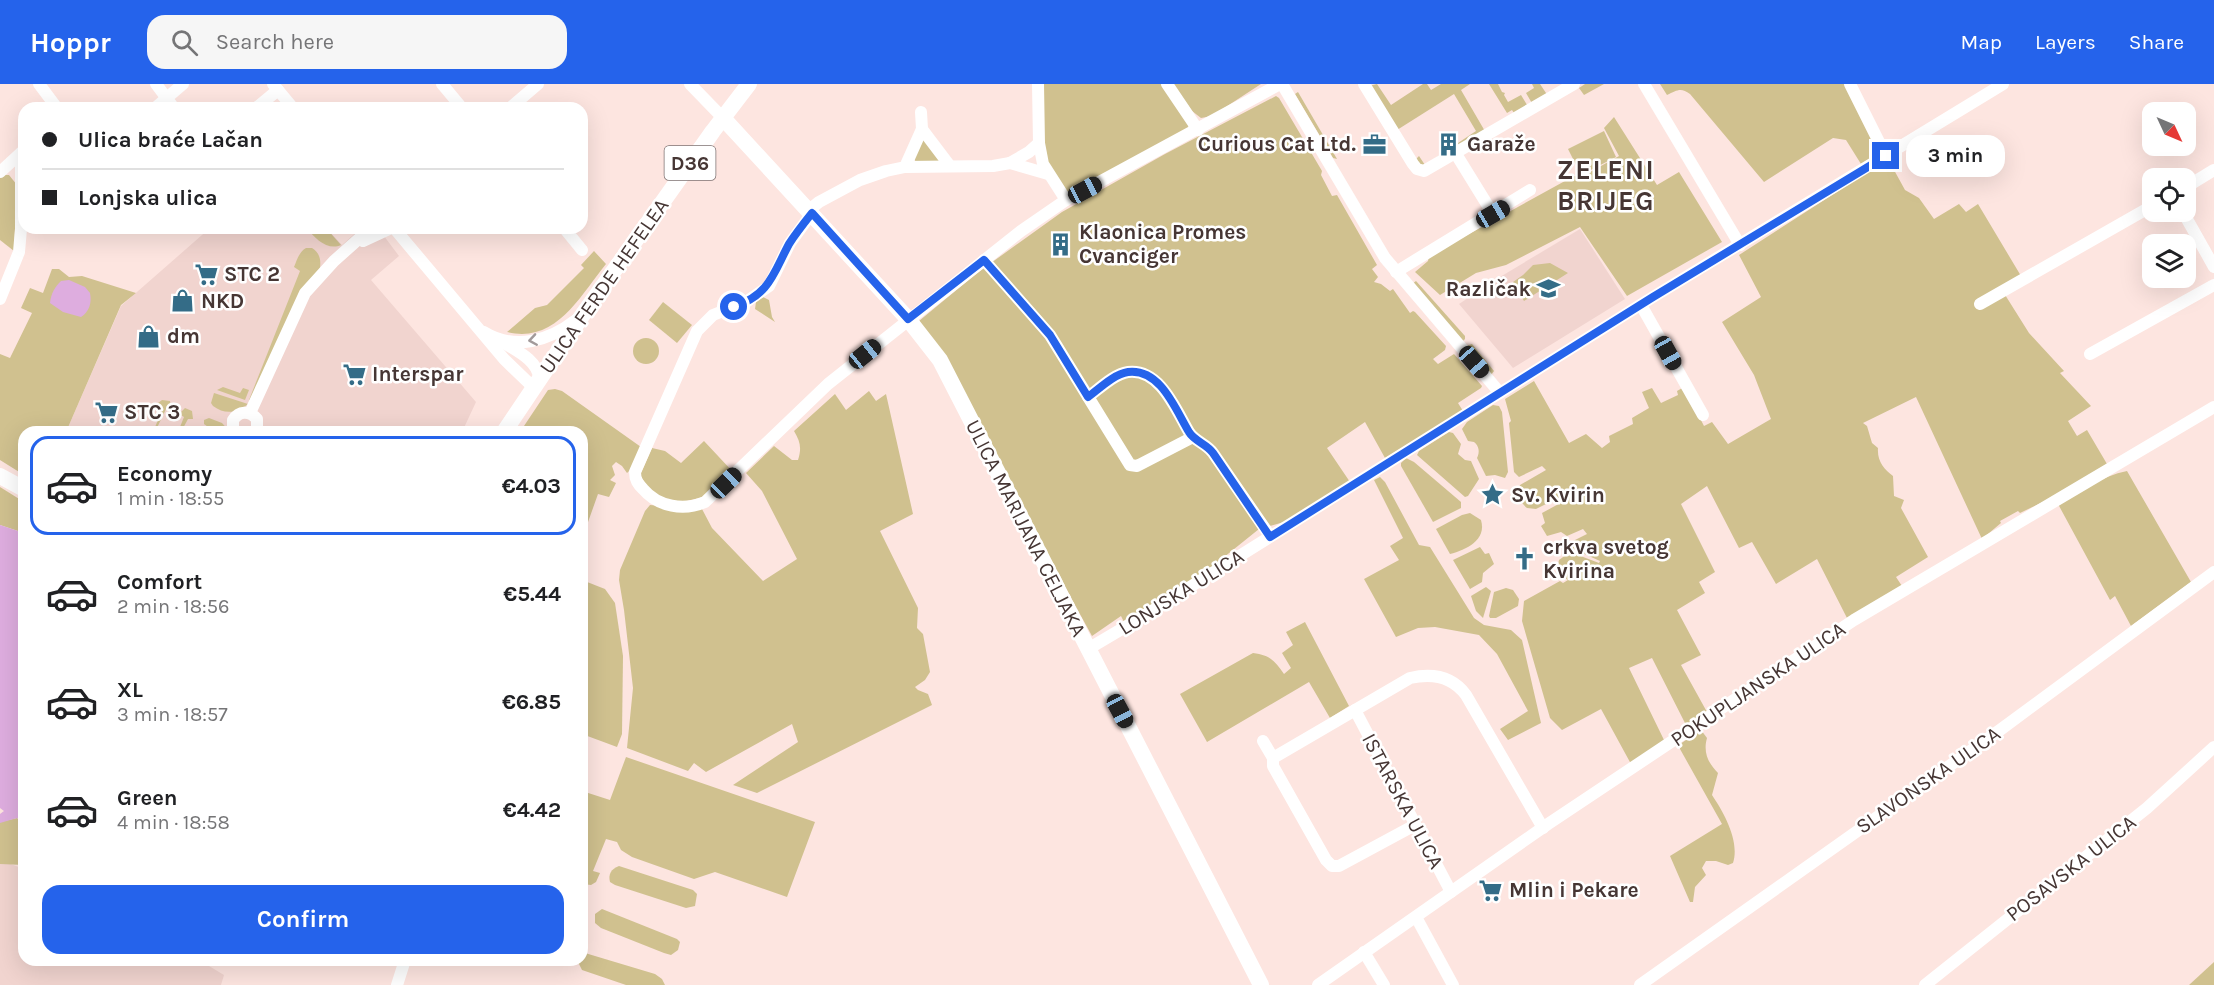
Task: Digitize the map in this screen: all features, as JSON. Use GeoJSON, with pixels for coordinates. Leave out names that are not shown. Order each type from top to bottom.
{"type":"FeatureCollection","features":[{"type":"Feature","properties":{"kind":"main road","name":"ULICA FERDE HEFELEA"},"geometry":{"type":"LineString","coordinates":[[508,426],[584,313],[749,84]]}},
{"type":"Feature","properties":{"kind":"main road","name":"ULICA MARIJANA CELJAKA"},"geometry":{"type":"LineString","coordinates":[[723,118],[908,319],[940,360],[1261,985]]}},
{"type":"Feature","properties":{"kind":"main road"},"geometry":{"type":"LineString","coordinates":[[0,476],[18,486]]}},
{"type":"Feature","properties":{"kind":"street"},"geometry":{"type":"LineString","coordinates":[[39,84],[52,102]]}},
{"type":"Feature","properties":{"kind":"street"},"geometry":{"type":"LineString","coordinates":[[156,84],[169,102]]}},
{"type":"Feature","properties":{"kind":"street"},"geometry":{"type":"LineString","coordinates":[[171,102],[183,84]]}},
{"type":"Feature","properties":{"kind":"street"},"geometry":{"type":"LineString","coordinates":[[442,84],[457,102]]}},
{"type":"Feature","properties":{"kind":"street"},"geometry":{"type":"LineString","coordinates":[[517,102],[538,84]]}},
{"type":"Feature","properties":{"kind":"street"},"geometry":{"type":"LineString","coordinates":[[690,84],[723,118]]}},
{"type":"Feature","properties":{"kind":"street"},"geometry":{"type":"LineString","coordinates":[[1038,84],[1039,143],[1043,164],[1066,200]]}},
{"type":"Feature","properties":{"kind":"street"},"geometry":{"type":"LineString","coordinates":[[1167,84],[1198,130]]}},
{"type":"Feature","properties":{"kind":"street"},"geometry":{"type":"LineString","coordinates":[[1039,143],[1010,163],[993,166],[905,167],[886,171],[860,180],[819,202],[790,243],[769,286],[746,303],[713,315],[697,331],[648,439],[635,477],[648,495],[662,503],[686,507],[705,502],[822,388],[1021,231],[1066,200],[1281,84],[1385,258],[1500,393]]}},
{"type":"Feature","properties":{"kind":"street"},"geometry":{"type":"LineString","coordinates":[[1364,84],[1417,169],[1426,171],[1574,84]]}},
{"type":"Feature","properties":{"kind":"street"},"geometry":{"type":"LineString","coordinates":[[1644,84],[1740,245]]}},
{"type":"Feature","properties":{"kind":"street"},"geometry":{"type":"LineString","coordinates":[[1850,84],[1886,156]]}},
{"type":"Feature","properties":{"kind":"street","name":"LONJSKA ULICA"},"geometry":{"type":"LineString","coordinates":[[1088,649],[1641,305],[2003,84]]}},
{"type":"Feature","properties":{"kind":"street"},"geometry":{"type":"LineString","coordinates":[[261,102],[275,87],[288,102]]}},
{"type":"Feature","properties":{"kind":"street"},"geometry":{"type":"LineString","coordinates":[[905,167],[922,129],[921,112]]}},
{"type":"Feature","properties":{"kind":"street"},"geometry":{"type":"LineString","coordinates":[[922,129],[950,166]]}},
{"type":"Feature","properties":{"kind":"street"},"geometry":{"type":"LineString","coordinates":[[1456,154],[1493,214]]}},
{"type":"Feature","properties":{"kind":"street"},"geometry":{"type":"LineString","coordinates":[[0,172],[18,156]]}},
{"type":"Feature","properties":{"kind":"street"},"geometry":{"type":"LineString","coordinates":[[1010,163],[1048,174]]}},
{"type":"Feature","properties":{"kind":"street"},"geometry":{"type":"LineString","coordinates":[[2196,181],[2214,170]]}},
{"type":"Feature","properties":{"kind":"street"},"geometry":{"type":"LineString","coordinates":[[1396,272],[1530,190]]}},
{"type":"Feature","properties":{"kind":"street"},"geometry":{"type":"LineString","coordinates":[[1980,304],[2142,212]]}},
{"type":"Feature","properties":{"kind":"street"},"geometry":{"type":"LineString","coordinates":[[2188,222],[2214,267]]}},
{"type":"Feature","properties":{"kind":"street"},"geometry":{"type":"LineString","coordinates":[[0,299],[19,252],[20,234]]}},
{"type":"Feature","properties":{"kind":"street"},"geometry":{"type":"LineString","coordinates":[[250,413],[304,293],[364,234]]}},
{"type":"Feature","properties":{"kind":"street"},"geometry":{"type":"LineString","coordinates":[[351,246],[379,234]]}},
{"type":"Feature","properties":{"kind":"street"},"geometry":{"type":"LineString","coordinates":[[398,234],[515,372],[536,383],[537,370],[532,362],[478,328]]}},
{"type":"Feature","properties":{"kind":"street"},"geometry":{"type":"LineString","coordinates":[[569,234],[582,250]]}},
{"type":"Feature","properties":{"kind":"street"},"geometry":{"type":"LineString","coordinates":[[984,260],[1050,335],[1132,467],[1193,437]]}},
{"type":"Feature","properties":{"kind":"street"},"geometry":{"type":"LineString","coordinates":[[2090,354],[2214,285]]}},
{"type":"Feature","properties":{"kind":"street"},"geometry":{"type":"LineString","coordinates":[[1641,305],[1703,415]]}},
{"type":"Feature","properties":{"kind":"street"},"geometry":{"type":"LineString","coordinates":[[495,338],[516,342],[545,338],[564,329],[584,313]]}},
{"type":"Feature","properties":{"kind":"street"},"geometry":{"type":"LineString","coordinates":[[1088,397],[1121,374],[1128,372],[1141,374],[1154,381],[1166,394],[1193,437],[1209,447],[1270,537]]}},
{"type":"Feature","properties":{"kind":"street","name":"POKUPLJANSKA ULICA"},"geometry":{"type":"LineString","coordinates":[[1318,985],[1543,828],[1854,620],[2214,407]]}},
{"type":"Feature","properties":{"kind":"street"},"geometry":{"type":"LineString","coordinates":[[232,426],[235,417],[243,412],[250,413],[257,419],[257,426]]}},
{"type":"Feature","properties":{"kind":"street","name":"SLAVONSKA ULICA"},"geometry":{"type":"LineString","coordinates":[[1640,985],[2000,730],[2214,572]]}},
{"type":"Feature","properties":{"kind":"street"},"geometry":{"type":"LineString","coordinates":[[1274,758],[1410,678],[1430,675],[1451,681],[1466,695],[1543,828]]}},
{"type":"Feature","properties":{"kind":"street","name":"ISTARSKA ULICA"},"geometry":{"type":"LineString","coordinates":[[1355,710],[1450,892]]}},
{"type":"Feature","properties":{"kind":"street"},"geometry":{"type":"LineString","coordinates":[[1263,741],[1274,758],[1273,766],[1326,860],[1332,866],[1339,866],[1416,825]]}},
{"type":"Feature","properties":{"kind":"street","name":"POSAVSKA ULICA"},"geometry":{"type":"LineString","coordinates":[[1925,985],[2147,808],[2214,747]]}},
{"type":"Feature","properties":{"kind":"street"},"geometry":{"type":"LineString","coordinates":[[1416,917],[1453,985]]}},
{"type":"Feature","properties":{"kind":"street"},"geometry":{"type":"LineString","coordinates":[[1364,952],[1384,985]]}},
{"type":"Feature","properties":{"kind":"street"},"geometry":{"type":"LineString","coordinates":[[397,985],[403,966]]}},
{"type":"Feature","properties":{"kind":"shaded area"},"geometry":{"type":"Polygon","coordinates":[[[1042,84],[1162,84],[1189,124],[1188,128],[1067,194],[1047,162],[1044,147],[1042,84]]]}},
{"type":"Feature","properties":{"kind":"shaded area"},"geometry":{"type":"Polygon","coordinates":[[[1173,84],[1261,84],[1212,116],[1201,118],[1192,111],[1173,84]]]}},
{"type":"Feature","properties":{"kind":"shaded area"},"geometry":{"type":"Polygon","coordinates":[[[1377,84],[1391,105],[1423,84],[1427,84],[1431,90],[1441,84],[1470,84],[1461,90],[1486,133],[1423,168],[1416,159],[1419,156],[1425,165],[1476,131],[1454,94],[1397,130],[1369,86],[1377,84]]]}},
{"type":"Feature","properties":{"kind":"shaded area"},"geometry":{"type":"Polygon","coordinates":[[[1489,84],[1498,84],[1508,102],[1521,95],[1529,108],[1516,116],[1512,110],[1507,113],[1489,84]]]}},
{"type":"Feature","properties":{"kind":"shaded area"},"geometry":{"type":"Polygon","coordinates":[[[1532,84],[1540,84],[1548,96],[1533,105],[1526,93],[1534,88],[1532,84]]]}},
{"type":"Feature","properties":{"kind":"shaded area"},"geometry":{"type":"Polygon","coordinates":[[[1585,84],[1604,84],[1584,95],[1579,88],[1585,84]]]}},
{"type":"Feature","properties":{"kind":"shaded area"},"geometry":{"type":"Polygon","coordinates":[[[1660,84],[1845,84],[1878,154],[1861,164],[1846,140],[1833,138],[1764,182],[1690,94],[1679,90],[1667,95],[1660,84]]]}},
{"type":"Feature","properties":{"kind":"shaded area"},"geometry":{"type":"Polygon","coordinates":[[[1298,92],[1337,159],[1333,158],[1295,94],[1298,92]]]}},
{"type":"Feature","properties":{"kind":"shaded area"},"geometry":{"type":"Polygon","coordinates":[[[1276,96],[1322,171],[1321,175],[1332,196],[1337,195],[1377,265],[1372,269],[1378,277],[1374,282],[1390,291],[1393,289],[1410,313],[1415,312],[1446,346],[1445,350],[1433,359],[1438,364],[1454,354],[1482,386],[1458,403],[1463,411],[1385,458],[1365,422],[1327,448],[1350,482],[1284,522],[1259,529],[1208,570],[1124,622],[1121,616],[1092,636],[919,321],[977,273],[1062,212],[1165,154],[1276,96]]]}},
{"type":"Feature","properties":{"kind":"shaded area"},"geometry":{"type":"Polygon","coordinates":[[[1614,117],[1657,185],[1679,172],[1722,242],[1627,296],[1580,227],[1506,265],[1476,273],[1440,295],[1415,272],[1428,261],[1429,256],[1574,176],[1581,177],[1619,156],[1604,128],[1614,117]]]}},
{"type":"Feature","properties":{"kind":"shaded area"},"geometry":{"type":"Polygon","coordinates":[[[1604,131],[1616,157],[1581,175],[1568,149],[1604,131]]]}},
{"type":"Feature","properties":{"kind":"shaded area"},"geometry":{"type":"Polygon","coordinates":[[[923,138],[940,162],[916,162],[914,159],[923,138]]]}},
{"type":"Feature","properties":{"kind":"shaded area"},"geometry":{"type":"Polygon","coordinates":[[[1888,159],[1905,190],[1919,198],[1934,219],[1959,204],[1966,212],[1978,204],[2021,276],[2002,290],[2029,333],[2064,371],[2060,373],[2091,406],[2068,421],[2077,436],[2087,430],[2107,464],[2049,499],[2000,521],[2001,523],[1982,539],[1916,397],[1863,423],[1867,426],[1872,443],[1878,448],[1882,464],[1893,476],[1894,496],[1904,500],[1901,508],[1928,557],[1896,577],[1902,586],[1847,618],[1817,559],[1776,584],[1752,542],[1739,548],[1707,486],[1681,504],[1715,572],[1699,582],[1705,593],[1677,610],[1701,655],[1681,665],[1707,712],[1686,725],[1652,658],[1629,668],[1664,740],[1631,764],[1601,709],[1562,730],[1550,718],[1522,621],[1524,601],[1560,581],[1563,583],[1568,580],[1560,575],[1557,569],[1559,560],[1570,552],[1599,563],[1600,561],[1571,548],[1571,542],[1587,534],[1583,529],[1567,536],[1561,532],[1547,536],[1541,526],[1545,523],[1542,513],[1566,500],[1564,495],[1536,509],[1527,508],[1521,501],[1518,492],[1520,485],[1546,470],[1542,466],[1519,477],[1514,472],[1509,423],[1511,421],[1505,399],[1534,381],[1569,443],[1586,434],[1602,448],[1610,442],[1609,436],[1633,424],[1632,418],[1649,408],[1642,392],[1652,388],[1661,403],[1678,395],[1677,391],[1684,387],[1704,426],[1712,422],[1728,444],[1771,419],[1754,375],[1722,322],[1761,297],[1739,255],[1888,159]]]}},
{"type":"Feature","properties":{"kind":"shaded area"},"geometry":{"type":"Polygon","coordinates":[[[9,175],[17,185],[14,251],[0,240],[0,176],[9,175]]]}},
{"type":"Feature","properties":{"kind":"shaded area","name":"Različak"},"geometry":{"type":"Polygon","coordinates":[[[1580,229],[1625,299],[1513,368],[1459,304],[1580,229]]]}},
{"type":"Feature","properties":{"kind":"shaded area"},"geometry":{"type":"Polygon","coordinates":[[[203,234],[332,234],[342,245],[354,234],[382,234],[399,256],[371,280],[476,402],[465,426],[69,426],[121,306],[203,234]]]}},
{"type":"Feature","properties":{"kind":"shaded area"},"geometry":{"type":"Polygon","coordinates":[[[312,234],[331,234],[341,245],[327,245],[312,234]]]}},
{"type":"Feature","properties":{"kind":"shaded area"},"geometry":{"type":"Polygon","coordinates":[[[306,248],[312,248],[317,252],[320,268],[252,401],[249,400],[300,271],[294,267],[300,254],[306,248]]]}},
{"type":"Feature","properties":{"kind":"shaded area"},"geometry":{"type":"Polygon","coordinates":[[[594,251],[606,264],[565,314],[553,324],[539,331],[524,334],[507,332],[535,308],[547,305],[584,268],[581,265],[594,251]]]}},
{"type":"Feature","properties":{"kind":"shaded area"},"geometry":{"type":"Polygon","coordinates":[[[1550,263],[1568,273],[1524,301],[1513,282],[1533,265],[1550,263]]]}},
{"type":"Feature","properties":{"kind":"shaded area"},"geometry":{"type":"Polygon","coordinates":[[[52,269],[59,269],[69,277],[82,276],[136,293],[121,305],[69,426],[18,426],[18,471],[0,460],[0,354],[10,358],[32,313],[21,308],[30,288],[43,293],[52,269]]]}},
{"type":"Feature","properties":{"kind":"shaded area"},"geometry":{"type":"Polygon","coordinates":[[[69,280],[85,287],[90,293],[89,307],[81,317],[63,312],[50,303],[52,293],[61,281],[69,280]]]}},
{"type":"Feature","properties":{"kind":"shaded area"},"geometry":{"type":"Polygon","coordinates":[[[1416,281],[1465,336],[1463,341],[1412,284],[1416,281]]]}},
{"type":"Feature","properties":{"kind":"shaded area"},"geometry":{"type":"Polygon","coordinates":[[[763,297],[769,300],[775,322],[755,309],[756,302],[763,297]]]}},
{"type":"Feature","properties":{"kind":"shaded area"},"geometry":{"type":"Polygon","coordinates":[[[663,302],[692,325],[677,343],[649,320],[663,302]]]}},
{"type":"Feature","properties":{"kind":"shaded area"},"geometry":{"type":"Polygon","coordinates":[[[646,338],[655,342],[659,351],[655,360],[646,364],[637,360],[633,351],[637,342],[646,338]]]}},
{"type":"Feature","properties":{"kind":"shaded area"},"geometry":{"type":"Polygon","coordinates":[[[1472,344],[1494,371],[1491,375],[1466,346],[1472,344]]]}},
{"type":"Feature","properties":{"kind":"shaded area"},"geometry":{"type":"Polygon","coordinates":[[[223,387],[240,393],[243,388],[249,390],[245,400],[217,390],[223,387]]]}},
{"type":"Feature","properties":{"kind":"shaded area"},"geometry":{"type":"Polygon","coordinates":[[[548,390],[562,391],[641,447],[634,466],[627,473],[616,462],[612,466],[615,475],[610,480],[616,483],[609,497],[598,494],[588,522],[588,426],[524,426],[548,390]]]}},
{"type":"Feature","properties":{"kind":"shaded area"},"geometry":{"type":"Polygon","coordinates":[[[869,391],[876,401],[886,394],[913,514],[880,531],[918,608],[917,628],[923,634],[930,672],[925,680],[915,687],[928,694],[932,705],[757,793],[733,785],[798,742],[792,724],[706,772],[694,763],[688,771],[627,748],[633,688],[619,580],[620,570],[645,511],[650,505],[702,509],[712,528],[763,581],[797,559],[762,491],[746,473],[774,446],[792,460],[798,460],[800,445],[794,431],[835,394],[846,410],[869,391]]]}},
{"type":"Feature","properties":{"kind":"shaded area"},"geometry":{"type":"Polygon","coordinates":[[[214,393],[248,404],[235,411],[222,411],[211,403],[214,393]]]}},
{"type":"Feature","properties":{"kind":"shaded area"},"geometry":{"type":"Polygon","coordinates":[[[162,400],[170,401],[171,410],[166,409],[158,426],[156,426],[163,408],[158,406],[162,400]]]}},
{"type":"Feature","properties":{"kind":"shaded area"},"geometry":{"type":"Polygon","coordinates":[[[1493,405],[1499,406],[1502,412],[1508,472],[1505,478],[1495,475],[1486,476],[1477,458],[1479,451],[1477,445],[1468,441],[1462,429],[1467,422],[1493,405]]]}},
{"type":"Feature","properties":{"kind":"shaded area"},"geometry":{"type":"Polygon","coordinates":[[[185,408],[192,411],[193,419],[188,419],[184,426],[180,426],[184,417],[179,414],[185,408]]]}},
{"type":"Feature","properties":{"kind":"shaded area"},"geometry":{"type":"Polygon","coordinates":[[[209,418],[225,426],[207,426],[204,420],[209,418]]]}},
{"type":"Feature","properties":{"kind":"shaded area"},"geometry":{"type":"Polygon","coordinates":[[[1449,432],[1453,433],[1461,444],[1458,454],[1465,460],[1471,461],[1479,479],[1465,497],[1417,455],[1419,451],[1449,432]]]}},
{"type":"Feature","properties":{"kind":"shaded area"},"geometry":{"type":"Polygon","coordinates":[[[704,441],[733,472],[709,496],[677,503],[652,494],[640,475],[652,448],[665,451],[681,463],[704,441]]]}},
{"type":"Feature","properties":{"kind":"shaded area"},"geometry":{"type":"Polygon","coordinates":[[[1406,458],[1414,462],[1461,502],[1461,508],[1433,522],[1401,466],[1406,458]]]}},
{"type":"Feature","properties":{"kind":"shaded area"},"geometry":{"type":"Polygon","coordinates":[[[2127,471],[2191,582],[2131,626],[2115,596],[2110,600],[2058,504],[2100,480],[2127,471]]]}},
{"type":"Feature","properties":{"kind":"shaded area"},"geometry":{"type":"Polygon","coordinates":[[[1380,477],[1385,482],[1419,545],[1430,547],[1474,618],[1484,625],[1511,630],[1522,640],[1541,723],[1508,740],[1500,729],[1528,711],[1497,654],[1479,635],[1435,627],[1418,628],[1396,637],[1364,579],[1399,560],[1390,546],[1403,538],[1374,480],[1380,477]]]}},
{"type":"Feature","properties":{"kind":"shaded area"},"geometry":{"type":"Polygon","coordinates":[[[0,487],[18,498],[18,531],[0,525],[0,487]]]}},
{"type":"Feature","properties":{"kind":"shaded area"},"geometry":{"type":"Polygon","coordinates":[[[1470,513],[1481,520],[1481,533],[1474,543],[1450,554],[1436,529],[1470,513]]]}},
{"type":"Feature","properties":{"kind":"shaded area"},"geometry":{"type":"Polygon","coordinates":[[[0,525],[18,531],[18,819],[0,823],[0,814],[4,811],[0,808],[0,525]]]}},
{"type":"Feature","properties":{"kind":"shaded area"},"geometry":{"type":"Polygon","coordinates":[[[1480,547],[1485,554],[1489,553],[1494,564],[1483,573],[1482,582],[1470,589],[1453,560],[1480,547]]]}},
{"type":"Feature","properties":{"kind":"shaded area"},"geometry":{"type":"Polygon","coordinates":[[[588,582],[605,589],[615,603],[623,656],[622,734],[617,747],[588,736],[588,582]]]}},
{"type":"Feature","properties":{"kind":"shaded area"},"geometry":{"type":"Polygon","coordinates":[[[1486,587],[1491,591],[1483,618],[1476,611],[1471,596],[1486,587]]]}},
{"type":"Feature","properties":{"kind":"shaded area"},"geometry":{"type":"Polygon","coordinates":[[[1506,588],[1513,590],[1519,599],[1518,606],[1496,618],[1490,618],[1494,592],[1506,588]]]}},
{"type":"Feature","properties":{"kind":"shaded area"},"geometry":{"type":"Polygon","coordinates":[[[1305,622],[1349,706],[1330,718],[1309,682],[1207,742],[1180,694],[1253,653],[1272,659],[1284,674],[1291,668],[1282,653],[1293,645],[1286,632],[1305,622]]]}},
{"type":"Feature","properties":{"kind":"shaded area"},"geometry":{"type":"Polygon","coordinates":[[[1701,730],[1707,738],[1707,757],[1718,773],[1712,795],[1730,828],[1735,855],[1733,863],[1728,865],[1706,861],[1702,868],[1706,875],[1695,887],[1693,902],[1690,902],[1670,856],[1722,824],[1680,749],[1680,744],[1701,730]]]}},
{"type":"Feature","properties":{"kind":"shaded area"},"geometry":{"type":"Polygon","coordinates":[[[626,757],[815,822],[787,897],[715,872],[694,879],[632,857],[621,850],[617,842],[606,839],[593,871],[600,873],[596,882],[588,885],[588,793],[610,800],[626,757]]]}},
{"type":"Feature","properties":{"kind":"shaded area"},"geometry":{"type":"Polygon","coordinates":[[[18,819],[18,865],[0,864],[0,822],[18,819]]]}},
{"type":"Feature","properties":{"kind":"shaded area"},"geometry":{"type":"Polygon","coordinates":[[[0,860],[18,867],[18,966],[209,966],[224,975],[221,985],[0,985],[0,860]]]}},
{"type":"Feature","properties":{"kind":"shaded area"},"geometry":{"type":"Polygon","coordinates":[[[619,866],[693,890],[697,894],[695,906],[686,908],[615,885],[610,882],[609,877],[612,870],[619,866]]]}},
{"type":"Feature","properties":{"kind":"shaded area"},"geometry":{"type":"Polygon","coordinates":[[[602,909],[677,939],[680,942],[678,950],[671,955],[664,953],[601,928],[595,923],[595,914],[602,909]]]}},
{"type":"Feature","properties":{"kind":"shaded area"},"geometry":{"type":"Polygon","coordinates":[[[588,954],[655,974],[662,979],[665,985],[626,985],[582,970],[580,966],[588,966],[588,954]]]}},
{"type":"Feature","properties":{"kind":"shaded area"},"geometry":{"type":"Polygon","coordinates":[[[2214,962],[2214,985],[2189,985],[2214,962]]]}},
{"type":"Feature","properties":{"kind":"place","name":"Curious Cat Ltd."},"geometry":{"type":"Point","coordinates":[1374,144]}},
{"type":"Feature","properties":{"kind":"place","name":"Garaže"},"geometry":{"type":"Point","coordinates":[1449,144]}},
{"type":"Feature","properties":{"kind":"place","name":"Klaonica Promes Cvanciger"},"geometry":{"type":"Point","coordinates":[1061,244]}},
{"type":"Feature","properties":{"kind":"place","name":"STC 2"},"geometry":{"type":"Point","coordinates":[206,274]}},
{"type":"Feature","properties":{"kind":"place","name":"Različak"},"geometry":{"type":"Point","coordinates":[1549,289]}},
{"type":"Feature","properties":{"kind":"place","name":"NKD"},"geometry":{"type":"Point","coordinates":[183,301]}},
{"type":"Feature","properties":{"kind":"place","name":"dm"},"geometry":{"type":"Point","coordinates":[149,336]}},
{"type":"Feature","properties":{"kind":"place","name":"Interspar"},"geometry":{"type":"Point","coordinates":[354,374]}},
{"type":"Feature","properties":{"kind":"place","name":"STC 3"},"geometry":{"type":"Point","coordinates":[106,412]}},
{"type":"Feature","properties":{"kind":"place","name":"Sv. Kvirin"},"geometry":{"type":"Point","coordinates":[1493,495]}},
{"type":"Feature","properties":{"kind":"place","name":"crkva svetog Kvirina"},"geometry":{"type":"Point","coordinates":[1525,559]}},
{"type":"Feature","properties":{"kind":"place","name":"Mlin i Pekare"},"geometry":{"type":"Point","coordinates":[1491,890]}},
{"type":"Feature","properties":{"kind":"district","name":"ZELENI BRIJEG"},"geometry":{"type":"Point","coordinates":[1606,186]}},
{"type":"Feature","properties":{"kind":"route"},"geometry":{"type":"LineString","coordinates":[[734,307],[746,303],[769,286],[790,243],[812,213],[908,319],[984,260],[1050,335],[1088,397],[1121,374],[1128,372],[1141,374],[1154,381],[1171,399],[1193,437],[1209,447],[1270,537],[1653,297],[1886,156]]}}]}
